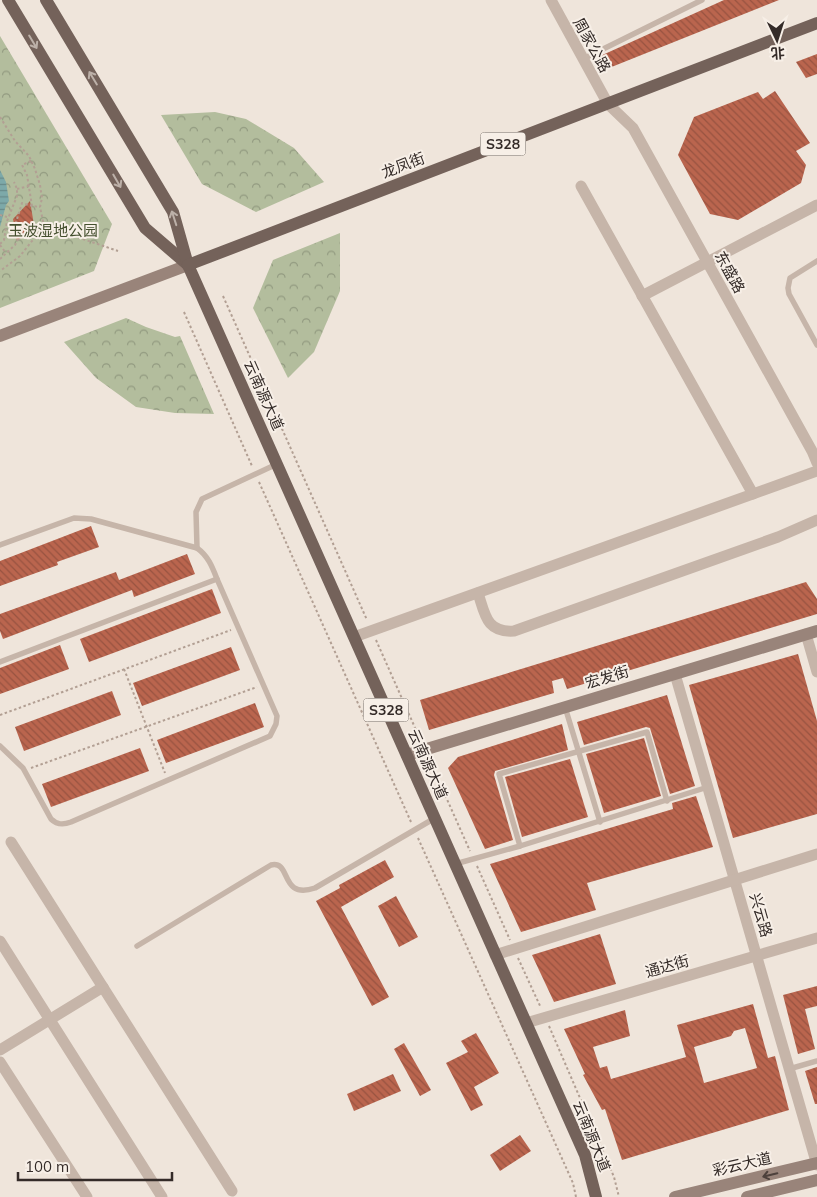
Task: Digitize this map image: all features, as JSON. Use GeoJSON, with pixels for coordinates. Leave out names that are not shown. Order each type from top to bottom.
{"type":"FeatureCollection","features":[{"type":"Feature","properties":{"kind":"main road","name":"云南源大道"},"geometry":{"type":"LineString","coordinates":[[8,0],[144,228],[188,265]]}},
{"type":"Feature","properties":{"kind":"main road","name":"云南源大道"},"geometry":{"type":"LineString","coordinates":[[46,0],[172,212],[188,265],[584,1155],[596,1197]]}},
{"type":"Feature","properties":{"kind":"main road","name":"龙凤街"},"geometry":{"type":"LineString","coordinates":[[188,265],[817,23]]}},
{"type":"Feature","properties":{"kind":"street","name":"周家公路"},"geometry":{"type":"LineString","coordinates":[[551,0],[608,104]]}},
{"type":"Feature","properties":{"kind":"street","name":"东盛路"},"geometry":{"type":"LineString","coordinates":[[608,104],[633,128],[817,463]]}},
{"type":"Feature","properties":{"kind":"street"},"geometry":{"type":"LineString","coordinates":[[581,186],[753,494]]}},
{"type":"Feature","properties":{"kind":"street"},"geometry":{"type":"LineString","coordinates":[[642,296],[817,205]]}},
{"type":"Feature","properties":{"kind":"street","name":"龙凤街"},"geometry":{"type":"LineString","coordinates":[[0,336],[188,265]]}},
{"type":"Feature","properties":{"kind":"street"},"geometry":{"type":"LineString","coordinates":[[354,637],[817,471]]}},
{"type":"Feature","properties":{"kind":"street"},"geometry":{"type":"LineString","coordinates":[[478,593],[489,624],[504,632],[514,631],[778,536],[817,520]]}},
{"type":"Feature","properties":{"kind":"street"},"geometry":{"type":"LineString","coordinates":[[812,632],[817,672]]}},
{"type":"Feature","properties":{"kind":"street","name":"宏发街"},"geometry":{"type":"LineString","coordinates":[[406,755],[812,632]]}},
{"type":"Feature","properties":{"kind":"street","name":"兴云路"},"geometry":{"type":"LineString","coordinates":[[675,674],[817,1164]]}},
{"type":"Feature","properties":{"kind":"street"},"geometry":{"type":"LineString","coordinates":[[11,842],[232,1191]]}},
{"type":"Feature","properties":{"kind":"street"},"geometry":{"type":"LineString","coordinates":[[496,955],[817,854]]}},
{"type":"Feature","properties":{"kind":"street","name":"通达街"},"geometry":{"type":"LineString","coordinates":[[526,1023],[817,938]]}},
{"type":"Feature","properties":{"kind":"street"},"geometry":{"type":"LineString","coordinates":[[0,941],[162,1197]]}},
{"type":"Feature","properties":{"kind":"street"},"geometry":{"type":"LineString","coordinates":[[0,1050],[103,987]]}},
{"type":"Feature","properties":{"kind":"street"},"geometry":{"type":"LineString","coordinates":[[0,1062],[87,1197]]}},
{"type":"Feature","properties":{"kind":"street","name":"彩云大道"},"geometry":{"type":"LineString","coordinates":[[675,1197],[817,1164]]}},
{"type":"Feature","properties":{"kind":"street"},"geometry":{"type":"LineString","coordinates":[[747,1197],[817,1180]]}},
{"type":"Feature","properties":{"kind":"lane"},"geometry":{"type":"LineString","coordinates":[[583,59],[702,0]]}},
{"type":"Feature","properties":{"kind":"lane"},"geometry":{"type":"LineString","coordinates":[[817,261],[790,278],[788,288],[789,294],[817,344]]}},
{"type":"Feature","properties":{"kind":"lane"},"geometry":{"type":"LineString","coordinates":[[197,548],[196,512],[202,499],[277,464]]}},
{"type":"Feature","properties":{"kind":"lane"},"geometry":{"type":"LineString","coordinates":[[0,545],[65,521],[82,518],[197,548],[210,562],[264,684],[276,716],[276,724],[270,736],[71,822],[61,824],[55,823],[51,819],[24,771],[0,746]]}},
{"type":"Feature","properties":{"kind":"lane"},"geometry":{"type":"LineString","coordinates":[[0,662],[217,579]]}},
{"type":"Feature","properties":{"kind":"lane"},"geometry":{"type":"LineString","coordinates":[[565,707],[600,822]]}},
{"type":"Feature","properties":{"kind":"lane"},"geometry":{"type":"LineString","coordinates":[[520,846],[499,774],[647,732],[667,801]]}},
{"type":"Feature","properties":{"kind":"lane"},"geometry":{"type":"LineString","coordinates":[[455,864],[708,788]]}},
{"type":"Feature","properties":{"kind":"lane"},"geometry":{"type":"LineString","coordinates":[[137,946],[271,865],[278,864],[281,866],[294,889],[300,891],[315,888],[435,818]]}},
{"type":"Feature","properties":{"kind":"lane"},"geometry":{"type":"LineString","coordinates":[[789,1069],[817,1061]]}},
{"type":"Feature","properties":{"kind":"path"},"geometry":{"type":"LineString","coordinates":[[0,117],[15,141],[31,160],[40,185],[42,198],[40,207],[44,226]]}},
{"type":"Feature","properties":{"kind":"path"},"geometry":{"type":"LineString","coordinates":[[31,160],[22,165],[27,175],[32,206]]}},
{"type":"Feature","properties":{"kind":"path"},"geometry":{"type":"LineString","coordinates":[[6,253],[0,244],[4,240],[8,218],[17,196],[17,188],[14,182]]}},
{"type":"Feature","properties":{"kind":"path"},"geometry":{"type":"LineString","coordinates":[[17,188],[29,186]]}},
{"type":"Feature","properties":{"kind":"path"},"geometry":{"type":"LineString","coordinates":[[0,259],[15,245],[21,234],[13,232],[22,203],[40,207]]}},
{"type":"Feature","properties":{"kind":"path"},"geometry":{"type":"LineString","coordinates":[[1,215],[8,218]]}},
{"type":"Feature","properties":{"kind":"path"},"geometry":{"type":"LineString","coordinates":[[44,226],[118,251]]}},
{"type":"Feature","properties":{"kind":"path"},"geometry":{"type":"LineString","coordinates":[[0,271],[20,256],[44,226]]}},
{"type":"Feature","properties":{"kind":"path"},"geometry":{"type":"LineString","coordinates":[[184,312],[573,1183],[576,1197]]}},
{"type":"Feature","properties":{"kind":"path"},"geometry":{"type":"LineString","coordinates":[[0,715],[238,627]]}},
{"type":"Feature","properties":{"kind":"path"},"geometry":{"type":"LineString","coordinates":[[124,669],[168,780]]}},
{"type":"Feature","properties":{"kind":"path"},"geometry":{"type":"LineString","coordinates":[[24,771],[264,684]]}},
{"type":"Feature","properties":{"kind":"green space","name":"玉波湿地公园"},"geometry":{"type":"Polygon","coordinates":[[[0,36],[112,224],[94,271],[0,308],[0,36]]]}},
{"type":"Feature","properties":{"kind":"green space"},"geometry":{"type":"Polygon","coordinates":[[[215,112],[246,119],[294,148],[324,182],[256,212],[202,184],[161,115],[215,112]]]}},
{"type":"Feature","properties":{"kind":"green space"},"geometry":{"type":"Polygon","coordinates":[[[340,233],[340,291],[314,352],[288,378],[253,308],[273,260],[340,233]]]}},
{"type":"Feature","properties":{"kind":"green space"},"geometry":{"type":"Polygon","coordinates":[[[126,318],[175,337],[180,336],[214,414],[175,413],[136,407],[96,378],[64,342],[126,318]]]}},
{"type":"Feature","properties":{"kind":"water"},"geometry":{"type":"Polygon","coordinates":[[[0,170],[6,182],[9,201],[6,205],[0,227],[0,170]]]}},
{"type":"Feature","properties":{"kind":"building"},"geometry":{"type":"Polygon","coordinates":[[[724,0],[779,0],[604,70],[598,57],[724,0]]]}},
{"type":"Feature","properties":{"kind":"building"},"geometry":{"type":"Polygon","coordinates":[[[817,54],[817,74],[806,78],[796,62],[817,54]]]}},
{"type":"Feature","properties":{"kind":"building"},"geometry":{"type":"Polygon","coordinates":[[[775,91],[810,143],[796,151],[806,165],[801,183],[738,220],[710,214],[678,155],[694,117],[758,92],[763,99],[775,91]]]}},
{"type":"Feature","properties":{"kind":"building"},"geometry":{"type":"Polygon","coordinates":[[[30,201],[34,225],[17,241],[13,219],[30,201]]]}},
{"type":"Feature","properties":{"kind":"building"},"geometry":{"type":"Polygon","coordinates":[[[91,526],[99,547],[57,562],[58,565],[0,586],[0,561],[91,526]]]}},
{"type":"Feature","properties":{"kind":"building"},"geometry":{"type":"Polygon","coordinates":[[[187,554],[195,574],[134,597],[132,590],[3,639],[0,631],[0,614],[116,572],[119,580],[187,554]]]}},
{"type":"Feature","properties":{"kind":"building"},"geometry":{"type":"Polygon","coordinates":[[[806,582],[817,599],[817,614],[567,689],[563,678],[552,681],[554,693],[429,730],[420,700],[806,582]]]}},
{"type":"Feature","properties":{"kind":"building"},"geometry":{"type":"Polygon","coordinates":[[[212,589],[221,613],[89,662],[80,639],[212,589]]]}},
{"type":"Feature","properties":{"kind":"building"},"geometry":{"type":"Polygon","coordinates":[[[60,645],[69,669],[0,694],[0,668],[60,645]]]}},
{"type":"Feature","properties":{"kind":"building"},"geometry":{"type":"Polygon","coordinates":[[[231,647],[240,670],[142,706],[133,683],[231,647]]]}},
{"type":"Feature","properties":{"kind":"building"},"geometry":{"type":"Polygon","coordinates":[[[798,654],[817,721],[817,814],[733,838],[689,685],[798,654]]]}},
{"type":"Feature","properties":{"kind":"building"},"geometry":{"type":"Polygon","coordinates":[[[112,691],[121,715],[24,751],[15,727],[112,691]]]}},
{"type":"Feature","properties":{"kind":"building"},"geometry":{"type":"Polygon","coordinates":[[[667,695],[695,786],[670,794],[650,728],[646,727],[584,745],[577,722],[667,695]]]}},
{"type":"Feature","properties":{"kind":"building"},"geometry":{"type":"Polygon","coordinates":[[[255,703],[264,727],[166,763],[157,740],[255,703]]]}},
{"type":"Feature","properties":{"kind":"building"},"geometry":{"type":"Polygon","coordinates":[[[562,724],[568,750],[495,771],[494,775],[513,840],[485,849],[448,768],[458,757],[562,724]]]}},
{"type":"Feature","properties":{"kind":"building"},"geometry":{"type":"Polygon","coordinates":[[[644,738],[661,796],[604,813],[586,754],[644,738]]]}},
{"type":"Feature","properties":{"kind":"building"},"geometry":{"type":"Polygon","coordinates":[[[140,748],[149,771],[51,807],[42,784],[140,748]]]}},
{"type":"Feature","properties":{"kind":"building"},"geometry":{"type":"Polygon","coordinates":[[[570,759],[588,817],[522,837],[505,777],[570,759]]]}},
{"type":"Feature","properties":{"kind":"building"},"geometry":{"type":"Polygon","coordinates":[[[696,796],[713,847],[587,883],[596,910],[521,932],[490,864],[673,809],[672,803],[696,796]]]}},
{"type":"Feature","properties":{"kind":"building"},"geometry":{"type":"Polygon","coordinates":[[[385,860],[394,877],[341,907],[389,997],[372,1006],[316,901],[340,888],[339,885],[385,860]]]}},
{"type":"Feature","properties":{"kind":"building"},"geometry":{"type":"Polygon","coordinates":[[[396,896],[418,937],[399,947],[378,906],[396,896]]]}},
{"type":"Feature","properties":{"kind":"building"},"geometry":{"type":"Polygon","coordinates":[[[600,934],[616,984],[554,1002],[532,955],[600,934]]]}},
{"type":"Feature","properties":{"kind":"building"},"geometry":{"type":"Polygon","coordinates":[[[817,986],[817,1006],[805,1009],[815,1049],[798,1054],[783,995],[817,986]]]}},
{"type":"Feature","properties":{"kind":"building"},"geometry":{"type":"Polygon","coordinates":[[[753,1004],[768,1058],[775,1056],[789,1110],[622,1160],[605,1109],[602,1110],[583,1075],[585,1074],[564,1029],[625,1010],[630,1036],[593,1047],[600,1068],[607,1066],[611,1079],[686,1057],[677,1025],[753,1004]],[[745,1028],[734,1031],[731,1036],[694,1047],[704,1083],[757,1068],[745,1028]]]}},
{"type":"Feature","properties":{"kind":"building"},"geometry":{"type":"Polygon","coordinates":[[[476,1033],[499,1073],[474,1087],[483,1105],[471,1111],[446,1063],[468,1052],[461,1041],[476,1033]]]}},
{"type":"Feature","properties":{"kind":"building"},"geometry":{"type":"Polygon","coordinates":[[[404,1043],[431,1090],[420,1096],[394,1049],[404,1043]]]}},
{"type":"Feature","properties":{"kind":"building"},"geometry":{"type":"Polygon","coordinates":[[[817,1067],[817,1104],[815,1104],[805,1071],[817,1067]]]}},
{"type":"Feature","properties":{"kind":"building"},"geometry":{"type":"Polygon","coordinates":[[[393,1074],[401,1091],[354,1111],[347,1094],[393,1074]]]}},
{"type":"Feature","properties":{"kind":"building"},"geometry":{"type":"Polygon","coordinates":[[[520,1135],[531,1151],[500,1171],[490,1155],[520,1135]]]}}]}
